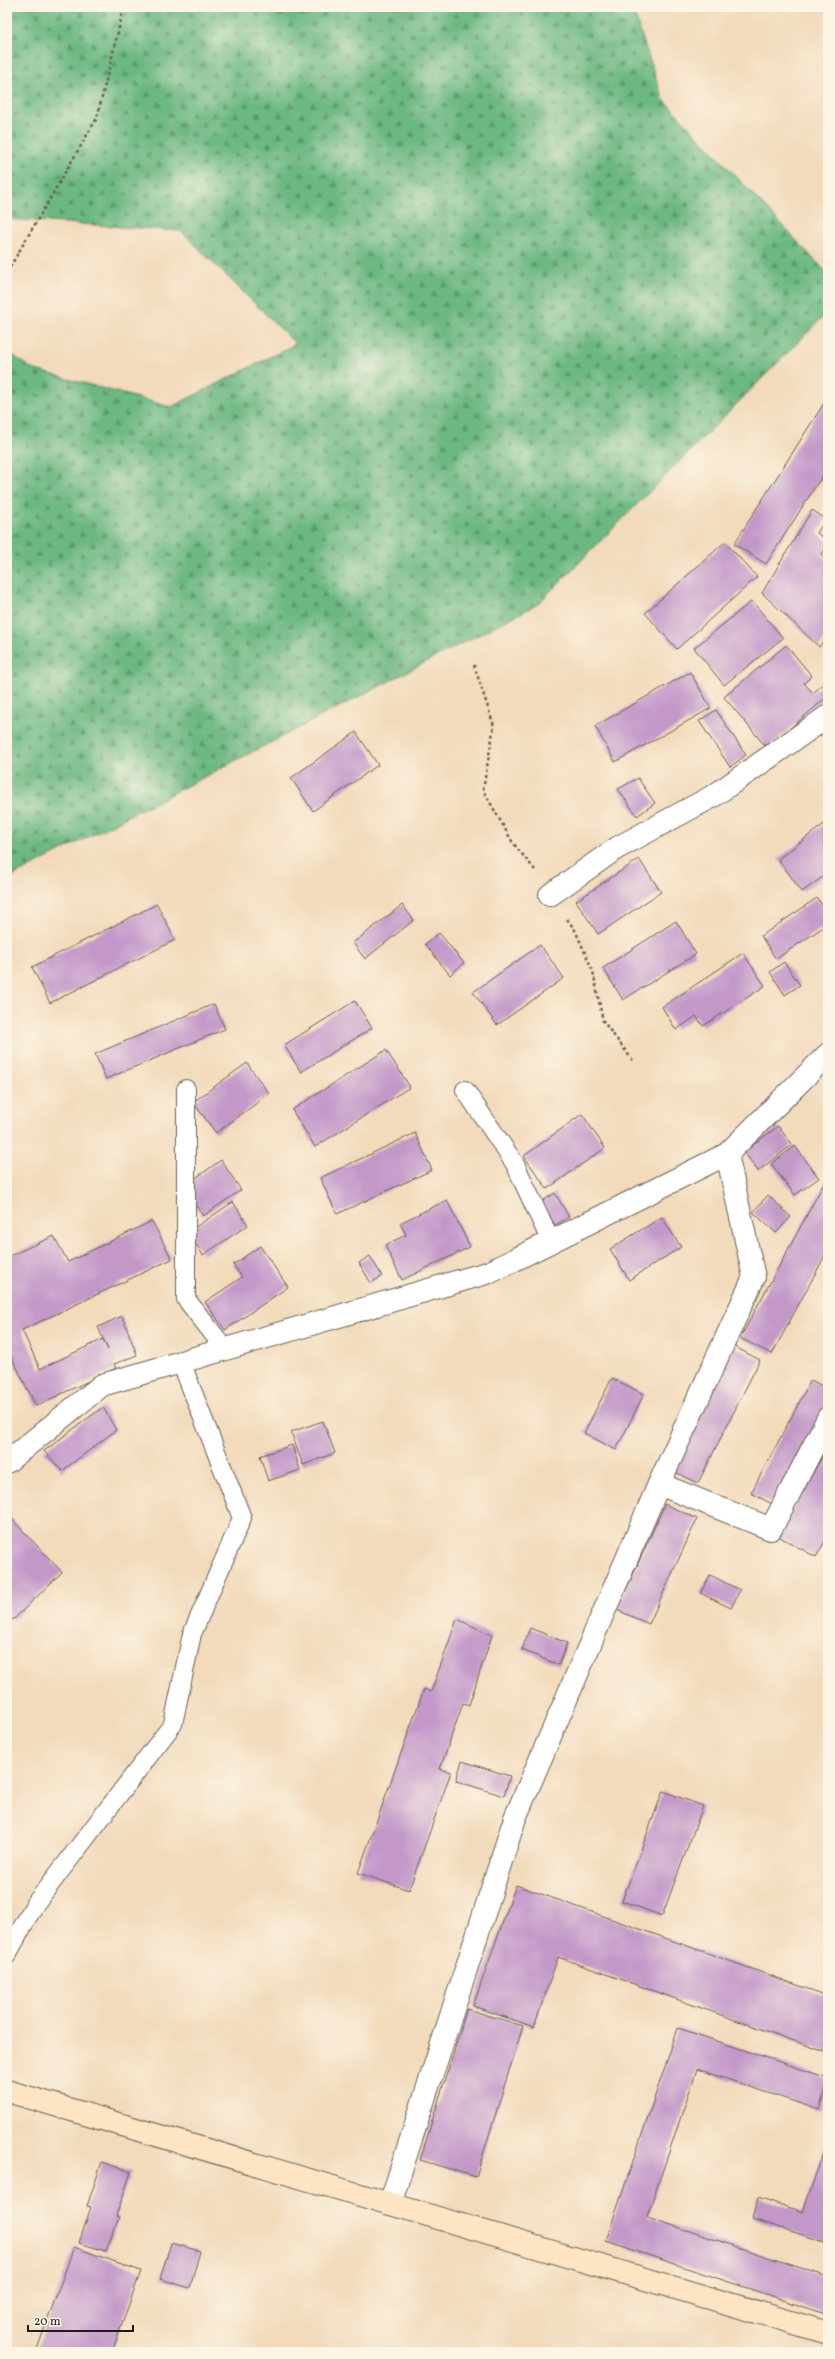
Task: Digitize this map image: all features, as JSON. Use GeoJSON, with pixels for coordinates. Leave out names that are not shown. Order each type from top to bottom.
{"type":"FeatureCollection","features":[{"type":"Feature","properties":{"kind":"street"},"geometry":{"type":"LineString","coordinates":[[550,896],[617,848],[715,795],[828,716]]}},
{"type":"Feature","properties":{"kind":"street"},"geometry":{"type":"LineString","coordinates":[[7,1462],[102,1385],[490,1272],[551,1242],[727,1154],[828,1054]]}},
{"type":"Feature","properties":{"kind":"street"},"geometry":{"type":"LineString","coordinates":[[390,2204],[515,1818],[659,1484],[754,1277],[727,1154]]}},
{"type":"Feature","properties":{"kind":"street"},"geometry":{"type":"LineString","coordinates":[[659,1484],[771,1529],[828,1418]]}},
{"type":"Feature","properties":{"kind":"street"},"geometry":{"type":"LineString","coordinates":[[7,2091],[828,2333]]}},
{"type":"Feature","properties":{"kind":"lane"},"geometry":{"type":"LineString","coordinates":[[186,1089],[186,1299],[226,1349]]}},
{"type":"Feature","properties":{"kind":"lane"},"geometry":{"type":"LineString","coordinates":[[465,1090],[515,1164],[551,1242]]}},
{"type":"Feature","properties":{"kind":"lane"},"geometry":{"type":"LineString","coordinates":[[7,1955],[35,1904],[174,1724],[192,1634],[242,1518],[181,1362]]}},
{"type":"Feature","properties":{"kind":"path"},"geometry":{"type":"LineString","coordinates":[[7,272],[97,118],[124,7]]}},
{"type":"Feature","properties":{"kind":"path"},"geometry":{"type":"LineString","coordinates":[[821,480],[828,484]]}},
{"type":"Feature","properties":{"kind":"green space"},"geometry":{"type":"Polygon","coordinates":[[[7,7],[632,7],[663,99],[828,274],[828,312],[538,604],[7,879],[7,351],[32,369],[171,407],[296,344],[181,231],[7,219],[7,7]]]}},
{"type":"Feature","properties":{"kind":"building"},"geometry":{"type":"Polygon","coordinates":[[[828,397],[826,470],[766,564],[734,544],[828,397]]]}},
{"type":"Feature","properties":{"kind":"building"},"geometry":{"type":"Polygon","coordinates":[[[812,510],[826,519],[817,533],[828,541],[828,546],[821,555],[828,559],[828,634],[819,647],[762,593],[812,510]]]}},
{"type":"Feature","properties":{"kind":"building"},"geometry":{"type":"Polygon","coordinates":[[[725,542],[757,577],[677,649],[645,613],[725,542]]]}},
{"type":"Feature","properties":{"kind":"building"},"geometry":{"type":"Polygon","coordinates":[[[752,601],[783,638],[724,685],[694,648],[752,601]]]}},
{"type":"Feature","properties":{"kind":"building"},"geometry":{"type":"Polygon","coordinates":[[[786,645],[812,676],[804,683],[813,693],[826,682],[828,696],[767,748],[724,697],[786,645]]]}},
{"type":"Feature","properties":{"kind":"building"},"geometry":{"type":"Polygon","coordinates":[[[690,672],[711,708],[615,762],[595,726],[690,672]]]}},
{"type":"Feature","properties":{"kind":"building"},"geometry":{"type":"Polygon","coordinates":[[[716,710],[746,755],[730,767],[699,721],[716,710]]]}},
{"type":"Feature","properties":{"kind":"building"},"geometry":{"type":"Polygon","coordinates":[[[356,732],[378,765],[313,811],[291,778],[356,732]]]}},
{"type":"Feature","properties":{"kind":"building"},"geometry":{"type":"Polygon","coordinates":[[[638,778],[655,803],[637,816],[618,789],[638,778]]]}},
{"type":"Feature","properties":{"kind":"building"},"geometry":{"type":"Polygon","coordinates":[[[824,824],[828,830],[828,873],[802,892],[778,859],[824,824]]]}},
{"type":"Feature","properties":{"kind":"building"},"geometry":{"type":"Polygon","coordinates":[[[639,859],[661,892],[598,934],[576,901],[639,859]]]}},
{"type":"Feature","properties":{"kind":"building"},"geometry":{"type":"Polygon","coordinates":[[[817,898],[828,913],[828,924],[776,959],[761,936],[817,898]]]}},
{"type":"Feature","properties":{"kind":"building"},"geometry":{"type":"Polygon","coordinates":[[[157,904],[175,940],[50,1003],[32,967],[157,904]]]}},
{"type":"Feature","properties":{"kind":"building"},"geometry":{"type":"Polygon","coordinates":[[[402,905],[414,920],[365,959],[353,943],[402,905]]]}},
{"type":"Feature","properties":{"kind":"building"},"geometry":{"type":"Polygon","coordinates":[[[676,921],[696,954],[623,1000],[603,968],[676,921]]]}},
{"type":"Feature","properties":{"kind":"building"},"geometry":{"type":"Polygon","coordinates":[[[439,933],[464,963],[450,975],[425,944],[439,933]]]}},
{"type":"Feature","properties":{"kind":"building"},"geometry":{"type":"Polygon","coordinates":[[[540,945],[564,978],[497,1025],[473,992],[540,945]]]}},
{"type":"Feature","properties":{"kind":"building"},"geometry":{"type":"Polygon","coordinates":[[[743,953],[765,986],[703,1026],[696,1016],[676,1030],[662,1007],[743,953]]]}},
{"type":"Feature","properties":{"kind":"building"},"geometry":{"type":"Polygon","coordinates":[[[784,962],[800,985],[785,995],[770,972],[784,962]]]}},
{"type":"Feature","properties":{"kind":"building"},"geometry":{"type":"Polygon","coordinates":[[[355,1001],[372,1028],[301,1072],[284,1045],[355,1001]]]}},
{"type":"Feature","properties":{"kind":"building"},"geometry":{"type":"Polygon","coordinates":[[[214,1004],[225,1029],[106,1079],[95,1054],[214,1004]]]}},
{"type":"Feature","properties":{"kind":"building"},"geometry":{"type":"Polygon","coordinates":[[[386,1050],[410,1087],[315,1147],[292,1110],[386,1050]]]}},
{"type":"Feature","properties":{"kind":"building"},"geometry":{"type":"Polygon","coordinates":[[[247,1063],[269,1094],[216,1133],[193,1102],[247,1063]]]}},
{"type":"Feature","properties":{"kind":"building"},"geometry":{"type":"Polygon","coordinates":[[[582,1114],[605,1148],[547,1189],[524,1156],[582,1114]]]}},
{"type":"Feature","properties":{"kind":"building"},"geometry":{"type":"Polygon","coordinates":[[[778,1126],[792,1145],[758,1171],[744,1152],[778,1126]]]}},
{"type":"Feature","properties":{"kind":"building"},"geometry":{"type":"Polygon","coordinates":[[[415,1133],[432,1170],[337,1214],[320,1178],[415,1133]]]}},
{"type":"Feature","properties":{"kind":"building"},"geometry":{"type":"Polygon","coordinates":[[[795,1146],[819,1178],[795,1195],[771,1164],[795,1146]]]}},
{"type":"Feature","properties":{"kind":"building"},"geometry":{"type":"Polygon","coordinates":[[[221,1160],[241,1190],[203,1216],[183,1187],[221,1160]]]}},
{"type":"Feature","properties":{"kind":"building"},"geometry":{"type":"Polygon","coordinates":[[[828,1176],[828,1250],[772,1354],[740,1338],[828,1176]]]}},
{"type":"Feature","properties":{"kind":"building"},"geometry":{"type":"Polygon","coordinates":[[[555,1193],[569,1217],[555,1225],[541,1202],[555,1193]]]}},
{"type":"Feature","properties":{"kind":"building"},"geometry":{"type":"Polygon","coordinates":[[[768,1195],[791,1217],[776,1233],[753,1212],[768,1195]]]}},
{"type":"Feature","properties":{"kind":"building"},"geometry":{"type":"Polygon","coordinates":[[[447,1200],[470,1247],[402,1280],[385,1245],[406,1235],[400,1223],[447,1200]]]}},
{"type":"Feature","properties":{"kind":"building"},"geometry":{"type":"Polygon","coordinates":[[[233,1202],[248,1225],[203,1255],[188,1232],[233,1202]]]}},
{"type":"Feature","properties":{"kind":"building"},"geometry":{"type":"Polygon","coordinates":[[[662,1217],[681,1247],[629,1280],[610,1249],[662,1217]]]}},
{"type":"Feature","properties":{"kind":"building"},"geometry":{"type":"Polygon","coordinates":[[[152,1221],[172,1259],[22,1330],[40,1369],[103,1339],[108,1350],[98,1327],[122,1316],[137,1355],[114,1364],[116,1368],[36,1406],[7,1348],[7,1257],[54,1236],[68,1262],[152,1221]]]}},
{"type":"Feature","properties":{"kind":"building"},"geometry":{"type":"Polygon","coordinates":[[[260,1246],[288,1287],[225,1330],[205,1302],[242,1277],[233,1265],[260,1246]]]}},
{"type":"Feature","properties":{"kind":"building"},"geometry":{"type":"Polygon","coordinates":[[[370,1256],[382,1276],[371,1283],[359,1263],[370,1256]]]}},
{"type":"Feature","properties":{"kind":"building"},"geometry":{"type":"Polygon","coordinates":[[[733,1346],[760,1360],[698,1483],[671,1470],[733,1346]]]}},
{"type":"Feature","properties":{"kind":"building"},"geometry":{"type":"Polygon","coordinates":[[[612,1378],[644,1394],[616,1450],[584,1433],[612,1378]]]}},
{"type":"Feature","properties":{"kind":"building"},"geometry":{"type":"Polygon","coordinates":[[[811,1380],[828,1389],[828,1404],[774,1505],[751,1493],[811,1380]]]}},
{"type":"Feature","properties":{"kind":"building"},"geometry":{"type":"Polygon","coordinates":[[[103,1407],[116,1430],[62,1471],[44,1451],[103,1407]]]}},
{"type":"Feature","properties":{"kind":"building"},"geometry":{"type":"Polygon","coordinates":[[[323,1421],[335,1453],[303,1465],[291,1432],[323,1421]]]}},
{"type":"Feature","properties":{"kind":"building"},"geometry":{"type":"Polygon","coordinates":[[[292,1445],[300,1470],[268,1481],[260,1456],[292,1445]]]}},
{"type":"Feature","properties":{"kind":"building"},"geometry":{"type":"Polygon","coordinates":[[[828,1446],[828,1536],[816,1557],[778,1536],[828,1446]]]}},
{"type":"Feature","properties":{"kind":"building"},"geometry":{"type":"Polygon","coordinates":[[[665,1504],[697,1519],[649,1624],[617,1610],[665,1504]]]}},
{"type":"Feature","properties":{"kind":"building"},"geometry":{"type":"Polygon","coordinates":[[[7,1514],[62,1572],[13,1620],[7,1613],[7,1514]]]}},
{"type":"Feature","properties":{"kind":"building"},"geometry":{"type":"Polygon","coordinates":[[[710,1575],[740,1590],[731,1608],[700,1593],[710,1575]]]}},
{"type":"Feature","properties":{"kind":"building"},"geometry":{"type":"Polygon","coordinates":[[[457,1619],[492,1635],[469,1705],[463,1703],[440,1769],[451,1772],[409,1890],[358,1873],[424,1689],[431,1692],[457,1619]]]}},
{"type":"Feature","properties":{"kind":"building"},"geometry":{"type":"Polygon","coordinates":[[[530,1628],[567,1643],[559,1665],[522,1650],[530,1628]]]}},
{"type":"Feature","properties":{"kind":"building"},"geometry":{"type":"Polygon","coordinates":[[[462,1761],[510,1776],[504,1796],[456,1781],[462,1761]]]}},
{"type":"Feature","properties":{"kind":"building"},"geometry":{"type":"Polygon","coordinates":[[[663,1791],[703,1806],[662,1916],[622,1901],[663,1791]]]}},
{"type":"Feature","properties":{"kind":"building"},"geometry":{"type":"Polygon","coordinates":[[[516,1885],[828,1996],[828,2053],[558,1957],[534,2027],[473,2006],[516,1885]]]}},
{"type":"Feature","properties":{"kind":"building"},"geometry":{"type":"Polygon","coordinates":[[[467,2009],[523,2026],[476,2177],[420,2160],[467,2009]]]}},
{"type":"Feature","properties":{"kind":"building"},"geometry":{"type":"Polygon","coordinates":[[[678,2028],[828,2078],[828,2082],[819,2110],[697,2069],[647,2217],[828,2277],[828,2315],[606,2241],[678,2028]]]}},
{"type":"Feature","properties":{"kind":"building"},"geometry":{"type":"Polygon","coordinates":[[[828,2138],[828,2243],[752,2219],[758,2197],[803,2212],[828,2138]]]}},
{"type":"Feature","properties":{"kind":"building"},"geometry":{"type":"Polygon","coordinates":[[[102,2162],[131,2172],[116,2216],[119,2217],[106,2251],[79,2243],[91,2207],[87,2206],[102,2162]]]}},
{"type":"Feature","properties":{"kind":"building"},"geometry":{"type":"Polygon","coordinates":[[[171,2243],[200,2251],[190,2288],[160,2279],[171,2243]]]}},
{"type":"Feature","properties":{"kind":"building"},"geometry":{"type":"Polygon","coordinates":[[[74,2247],[141,2271],[112,2352],[36,2352],[74,2247]]]}}]}
